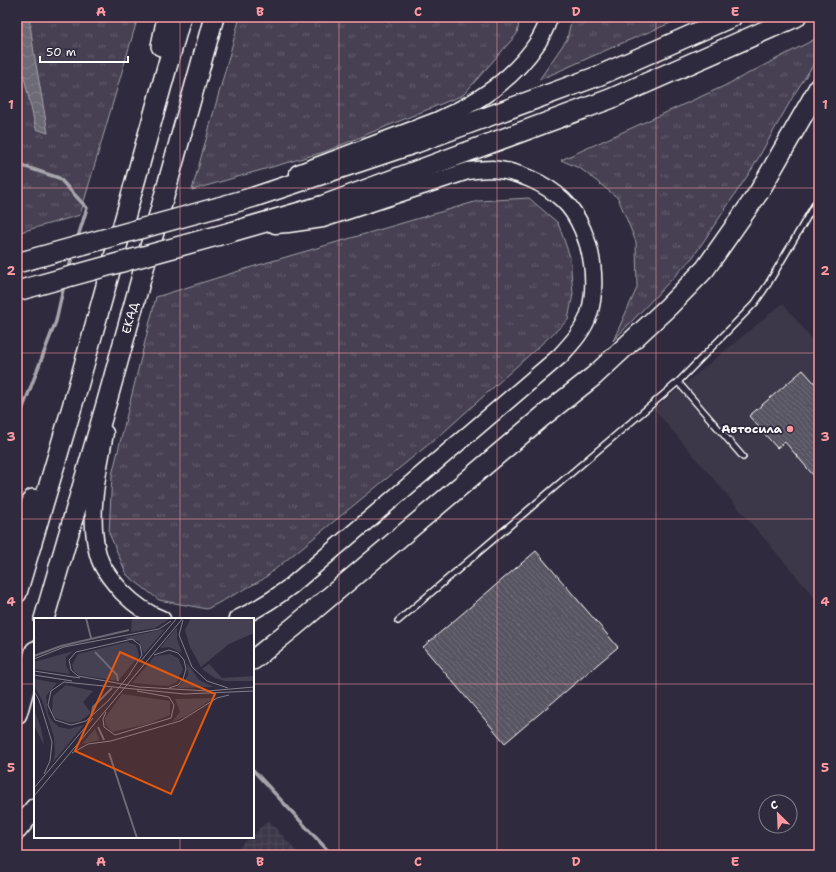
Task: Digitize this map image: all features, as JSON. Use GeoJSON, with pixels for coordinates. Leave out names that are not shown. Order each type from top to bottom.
{"type":"FeatureCollection","features":[{"type":"Feature","properties":{"kind":"highway"},"geometry":{"type":"LineString","coordinates":[[146,142],[151,92],[167,17]]}},
{"type":"Feature","properties":{"kind":"highway"},"geometry":{"type":"LineString","coordinates":[[17,592],[77,390],[181,17]]}},
{"type":"Feature","properties":{"kind":"highway","name":"ЕКАД"},"geometry":{"type":"LineString","coordinates":[[44,618],[107,401],[214,17]]}},
{"type":"Feature","properties":{"kind":"highway"},"geometry":{"type":"LineString","coordinates":[[17,263],[254,197],[416,143],[598,76],[732,17]]}},
{"type":"Feature","properties":{"kind":"highway"},"geometry":{"type":"LineString","coordinates":[[17,291],[231,232],[324,204],[610,100],[796,17]]}},
{"type":"Feature","properties":{"kind":"highway"},"geometry":{"type":"LineString","coordinates":[[254,659],[536,422],[594,376],[668,307],[705,270],[759,192],[819,87]]}},
{"type":"Feature","properties":{"kind":"highway"},"geometry":{"type":"LineString","coordinates":[[17,541],[57,435],[77,390]]}},
{"type":"Feature","properties":{"kind":"highway"},"geometry":{"type":"LineString","coordinates":[[17,714],[34,654]]}},
{"type":"Feature","properties":{"kind":"highway"},"geometry":{"type":"LineString","coordinates":[[17,830],[34,809]]}},
{"type":"Feature","properties":{"kind":"main road"},"geometry":{"type":"LineString","coordinates":[[254,197],[281,179],[436,121],[478,100],[499,85],[518,67],[532,50],[547,27],[549,17]]}},
{"type":"Feature","properties":{"kind":"main road"},"geometry":{"type":"LineString","coordinates":[[239,618],[265,604],[291,586],[560,356],[576,339],[589,314],[592,303],[594,277],[590,249],[586,237],[572,211],[564,200],[540,184],[509,171],[490,169],[468,171],[323,219],[288,224],[252,226]]}},
{"type":"Feature","properties":{"kind":"main road"},"geometry":{"type":"LineString","coordinates":[[107,401],[109,416],[93,508],[96,549],[101,564],[119,589],[130,600],[159,618]]}},
{"type":"Feature","properties":{"kind":"lane"},"geometry":{"type":"LineString","coordinates":[[398,621],[678,382],[755,303],[768,284],[819,197]]}},
{"type":"Feature","properties":{"kind":"lane"},"geometry":{"type":"LineString","coordinates":[[678,382],[743,457]]}},
{"type":"Feature","properties":{"kind":"shaded area"},"geometry":{"type":"Polygon","coordinates":[[[783,303],[819,348],[819,603],[654,409],[783,303]]]}},
{"type":"Feature","properties":{"kind":"shaded area"},"geometry":{"type":"Polygon","coordinates":[[[268,820],[300,855],[231,855],[249,838],[254,838],[254,834],[268,820]]]}},
{"type":"Feature","properties":{"kind":"green space"},"geometry":{"type":"Polygon","coordinates":[[[17,17],[138,17],[80,215],[17,233],[17,17]]]}},
{"type":"Feature","properties":{"kind":"green space"},"geometry":{"type":"Polygon","coordinates":[[[240,17],[520,17],[517,34],[463,95],[324,152],[192,190],[240,17]]]}},
{"type":"Feature","properties":{"kind":"green space"},"geometry":{"type":"Polygon","coordinates":[[[572,17],[685,17],[539,80],[567,39],[572,17]]]}},
{"type":"Feature","properties":{"kind":"green space"},"geometry":{"type":"Polygon","coordinates":[[[819,37],[819,56],[795,93],[752,169],[693,257],[613,341],[637,288],[636,242],[618,198],[581,169],[561,160],[722,87],[819,37]]]}},
{"type":"Feature","properties":{"kind":"green space"},"geometry":{"type":"Polygon","coordinates":[[[529,198],[558,223],[570,257],[573,294],[568,320],[445,431],[262,580],[207,609],[159,600],[127,575],[109,533],[112,475],[156,297],[255,266],[478,201],[529,198]]]}},
{"type":"Feature","properties":{"kind":"water"},"geometry":{"type":"Polygon","coordinates":[[[17,17],[29,17],[48,133],[36,129],[17,47],[17,17]]]}},
{"type":"Feature","properties":{"kind":"building","name":"Автосила"},"geometry":{"type":"Polygon","coordinates":[[[803,370],[819,388],[819,482],[785,442],[777,448],[749,416],[803,370]]]}},
{"type":"Feature","properties":{"kind":"building"},"geometry":{"type":"Polygon","coordinates":[[[536,551],[618,647],[505,743],[423,647],[536,551]]]}},
{"type":"Feature","properties":{"kind":"waterway"},"geometry":{"type":"LineString","coordinates":[[17,164],[59,178],[87,208],[77,240]]}},
{"type":"Feature","properties":{"kind":"waterway"},"geometry":{"type":"LineString","coordinates":[[68,271],[73,254]]}},
{"type":"Feature","properties":{"kind":"waterway"},"geometry":{"type":"LineString","coordinates":[[17,423],[56,321],[64,285]]}},
{"type":"Feature","properties":{"kind":"waterway"},"geometry":{"type":"LineString","coordinates":[[254,771],[332,855]]}},
{"type":"Feature","properties":{"kind":"place","name":"Автосила"},"geometry":{"type":"Point","coordinates":[790,429]}}]}
